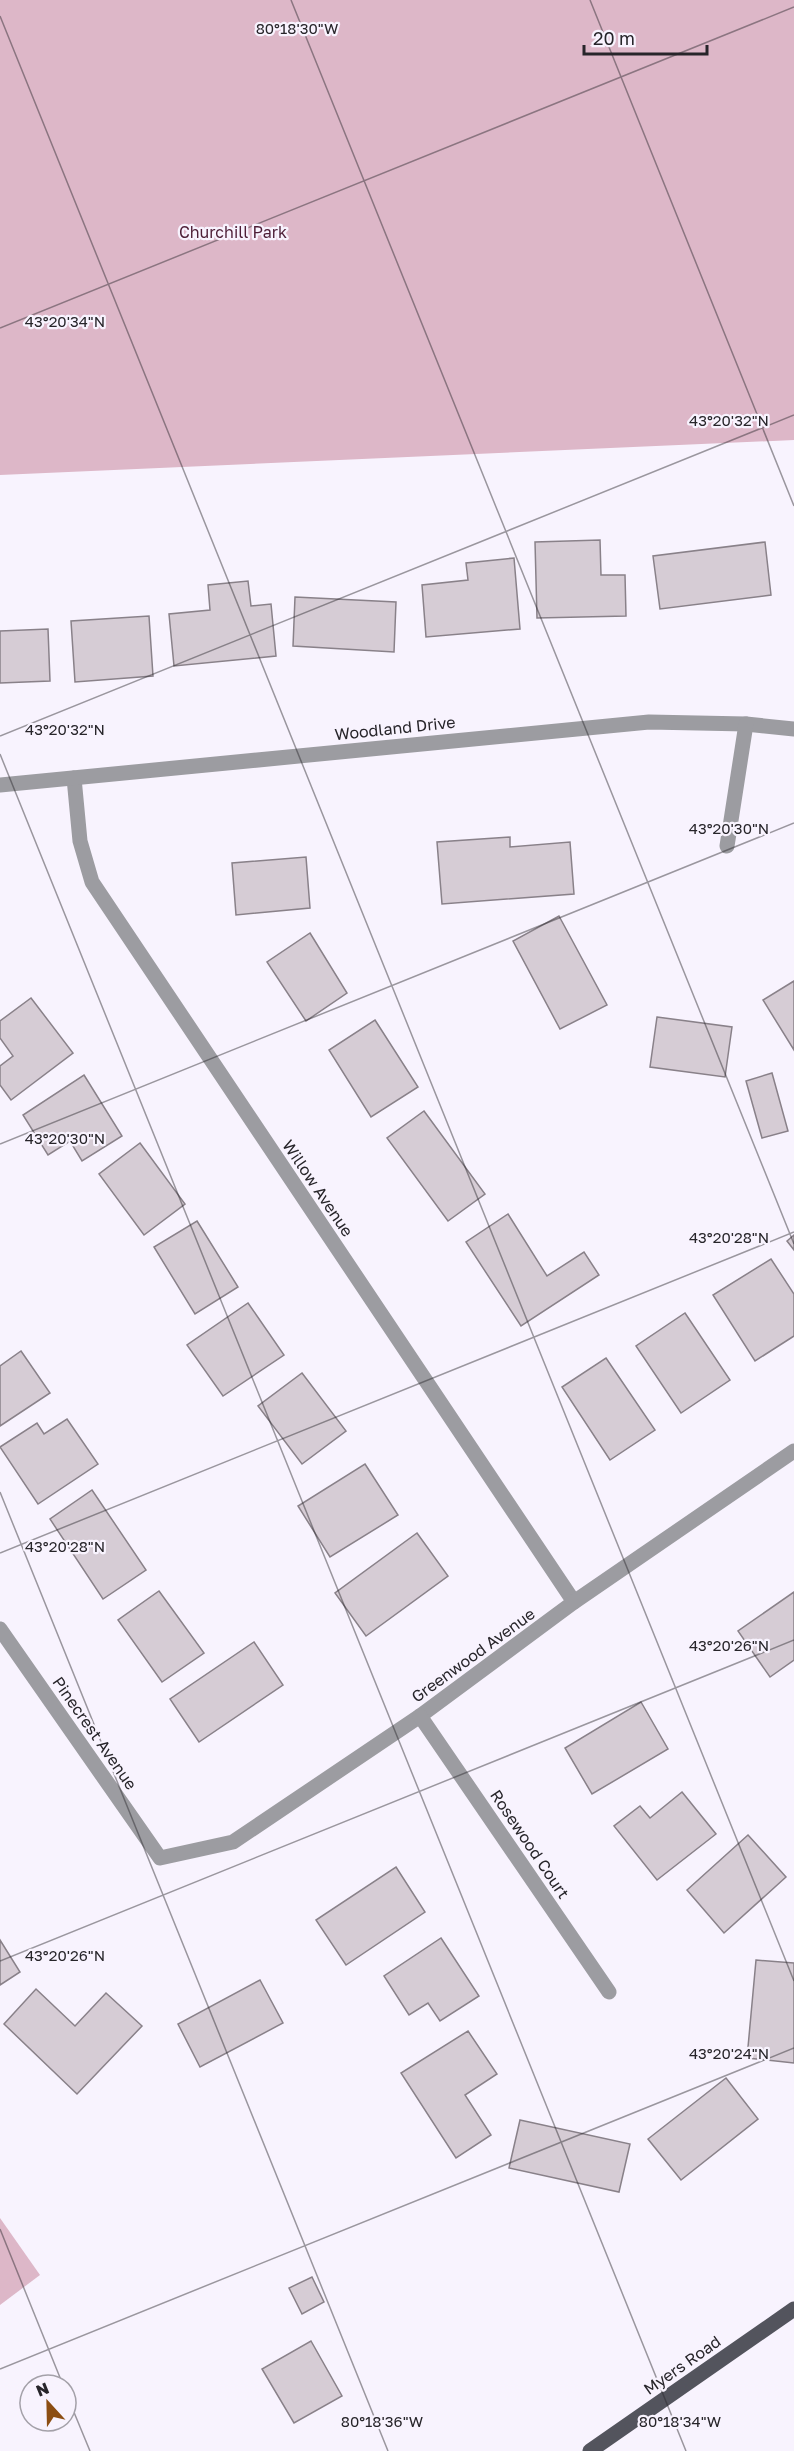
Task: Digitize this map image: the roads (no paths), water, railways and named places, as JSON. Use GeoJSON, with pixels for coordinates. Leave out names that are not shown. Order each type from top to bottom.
{"type":"FeatureCollection","features":[{"type":"Feature","properties":{"kind":"main road","name":"Myers Road"},"geometry":{"type":"LineString","coordinates":[[590,2451],[794,2309]]}},
{"type":"Feature","properties":{"kind":"street","name":"Woodland Drive"},"geometry":{"type":"LineString","coordinates":[[0,785],[649,722],[746,724],[794,729]]}},
{"type":"Feature","properties":{"kind":"street"},"geometry":{"type":"LineString","coordinates":[[727,846],[746,724]]}},
{"type":"Feature","properties":{"kind":"street","name":"Willow Avenue"},"geometry":{"type":"LineString","coordinates":[[74,778],[80,841],[92,882],[574,1602]]}},
{"type":"Feature","properties":{"kind":"street","name":"Greenwood Avenue"},"geometry":{"type":"LineString","coordinates":[[160,1858],[233,1842],[420,1716],[574,1602],[794,1451]]}},
{"type":"Feature","properties":{"kind":"street","name":"Pinecrest Avenue"},"geometry":{"type":"LineString","coordinates":[[0,1629],[160,1858]]}},
{"type":"Feature","properties":{"kind":"street","name":"Rosewood Court"},"geometry":{"type":"LineString","coordinates":[[420,1716],[609,1992]]}},
{"type":"Feature","properties":{"kind":"park label","name":"Churchill Park"},"geometry":{"type":"Point","coordinates":[233,232]}}]}
